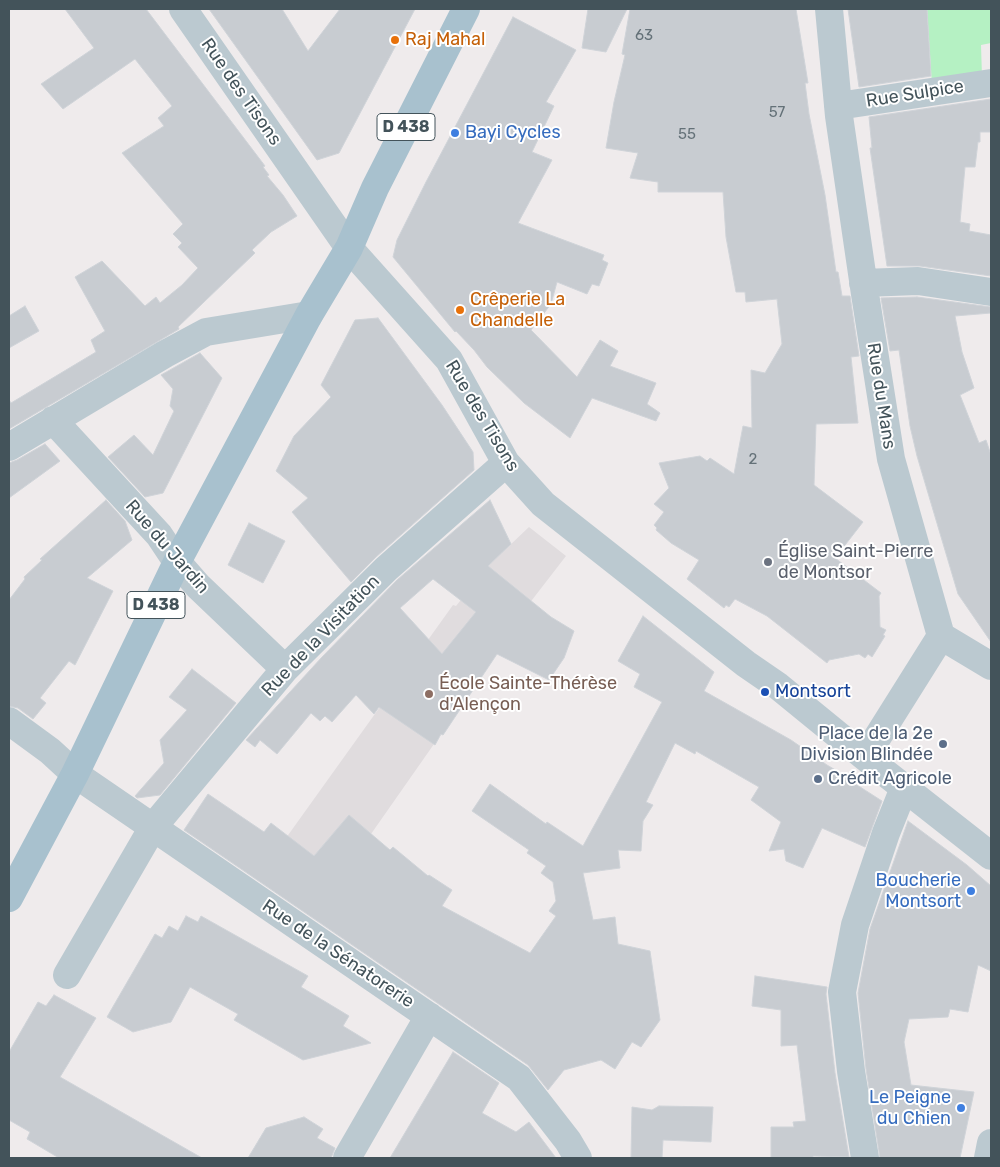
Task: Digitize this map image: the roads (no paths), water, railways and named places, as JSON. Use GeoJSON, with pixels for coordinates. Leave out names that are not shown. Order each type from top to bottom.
{"type":"FeatureCollection","features":[{"type":"Feature","properties":{"kind":"main road","name":"D 438"},"geometry":{"type":"LineString","coordinates":[[9,895],[75,774],[177,562],[309,316],[349,248],[376,188],[466,9]]}},
{"type":"Feature","properties":{"kind":"street","name":"Rue des Tisons"},"geometry":{"type":"LineString","coordinates":[[183,9],[349,248],[449,360],[506,463],[543,504],[746,664],[785,692],[904,788]]}},
{"type":"Feature","properties":{"kind":"street","name":"Rue du Mans"},"geometry":{"type":"LineString","coordinates":[[829,9],[838,106],[863,283],[891,459],[941,636]]}},
{"type":"Feature","properties":{"kind":"street","name":"Rue Sulpice"},"geometry":{"type":"LineString","coordinates":[[838,106],[991,83]]}},
{"type":"Feature","properties":{"kind":"street"},"geometry":{"type":"LineString","coordinates":[[863,283],[918,281],[991,292]]}},
{"type":"Feature","properties":{"kind":"street"},"geometry":{"type":"LineString","coordinates":[[9,447],[165,354],[206,332],[309,316]]}},
{"type":"Feature","properties":{"kind":"street","name":"Rue du Jardin"},"geometry":{"type":"LineString","coordinates":[[52,420],[159,534],[177,562],[198,586],[285,669]]}},
{"type":"Feature","properties":{"kind":"street","name":"Rue de la Visitation"},"geometry":{"type":"LineString","coordinates":[[67,975],[153,826],[285,669],[386,569],[506,463]]}},
{"type":"Feature","properties":{"kind":"street"},"geometry":{"type":"LineString","coordinates":[[865,757],[941,636],[991,666]]}},
{"type":"Feature","properties":{"kind":"street","name":"Rue de la Sénatorerie"},"geometry":{"type":"LineString","coordinates":[[9,721],[50,751],[75,774],[519,1078],[568,1141],[578,1158]]}},
{"type":"Feature","properties":{"kind":"street"},"geometry":{"type":"LineString","coordinates":[[865,1158],[851,1071],[842,992],[854,925],[904,788],[991,856]]}},
{"type":"Feature","properties":{"kind":"street"},"geometry":{"type":"LineString","coordinates":[[347,1158],[430,1016]]}},
{"type":"Feature","properties":{"kind":"street"},"geometry":{"type":"LineString","coordinates":[[988,1158],[991,1143]]}},
{"type":"Feature","properties":{"kind":"place","name":"Raj Mahal"},"geometry":{"type":"Point","coordinates":[395,40]}},
{"type":"Feature","properties":{"kind":"place","name":"Bayi Cycles"},"geometry":{"type":"Point","coordinates":[455,133]}},
{"type":"Feature","properties":{"kind":"place","name":"Crêperie La Chandelle"},"geometry":{"type":"Point","coordinates":[460,310]}},
{"type":"Feature","properties":{"kind":"place","name":"Église Saint-Pierre de Montsor"},"geometry":{"type":"Point","coordinates":[768,562]}},
{"type":"Feature","properties":{"kind":"place","name":"Montsort"},"geometry":{"type":"Point","coordinates":[765,692]}},
{"type":"Feature","properties":{"kind":"place","name":"École Sainte-Thérèse d'Alençon"},"geometry":{"type":"Point","coordinates":[429,694]}},
{"type":"Feature","properties":{"kind":"place","name":"Place de la 2e Division Blindée"},"geometry":{"type":"Point","coordinates":[943,744]}},
{"type":"Feature","properties":{"kind":"place","name":"Crédit Agricole"},"geometry":{"type":"Point","coordinates":[818,779]}},
{"type":"Feature","properties":{"kind":"place","name":"Boucherie Montsort"},"geometry":{"type":"Point","coordinates":[971,891]}},
{"type":"Feature","properties":{"kind":"place","name":"Le Peigne du Chien"},"geometry":{"type":"Point","coordinates":[961,1108]}}]}
